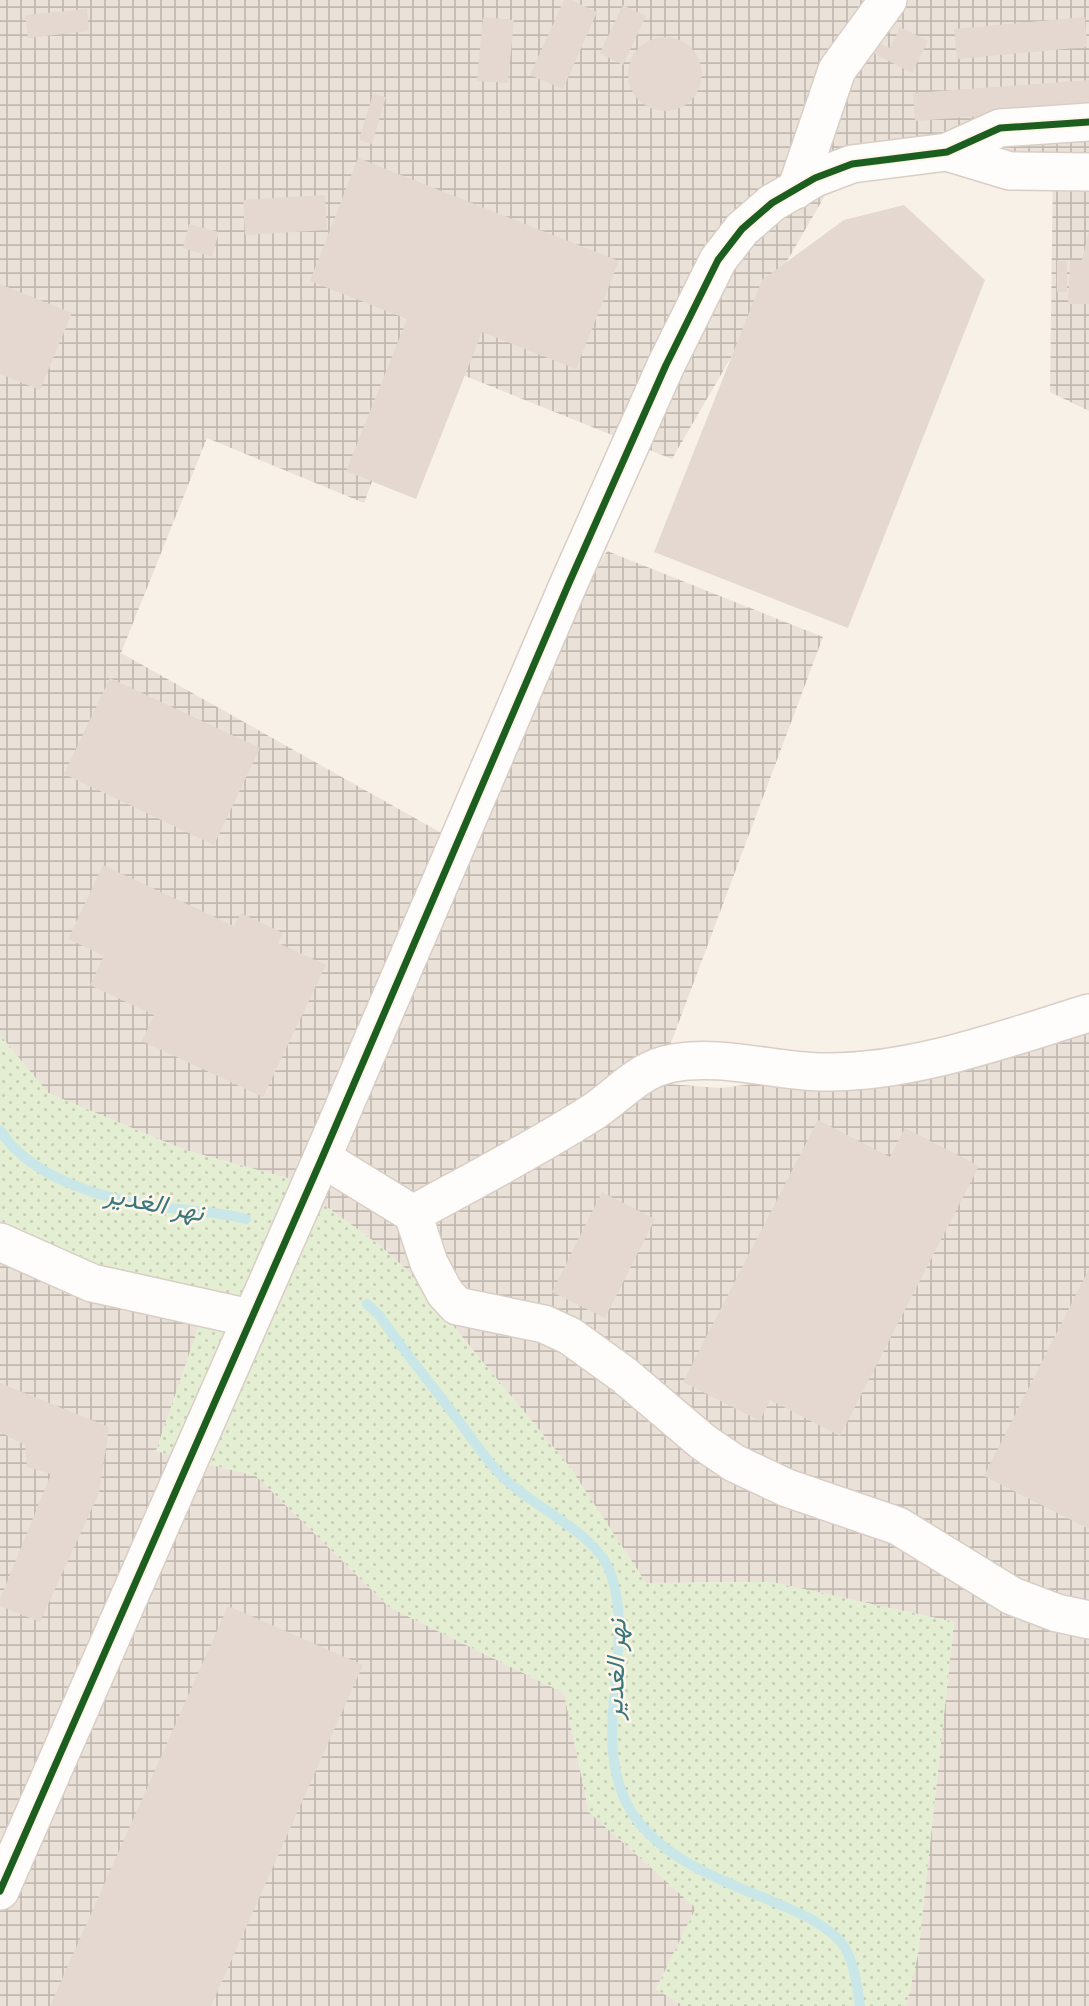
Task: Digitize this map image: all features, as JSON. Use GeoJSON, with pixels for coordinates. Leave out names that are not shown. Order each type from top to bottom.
{"type":"FeatureCollection","features":[{"type":"Feature","properties":{"kind":"street"},"geometry":{"type":"LineString","coordinates":[[796,190],[837,70],[866,0]]}},
{"type":"Feature","properties":{"kind":"street"},"geometry":{"type":"LineString","coordinates":[[837,70],[888,0]]}},
{"type":"Feature","properties":{"kind":"street"},"geometry":{"type":"LineString","coordinates":[[0,1891],[666,365],[718,260],[742,229],[772,204],[852,164],[947,152],[1000,128],[1089,122]]}},
{"type":"Feature","properties":{"kind":"street"},"geometry":{"type":"LineString","coordinates":[[947,152],[1010,171],[1089,172]]}},
{"type":"Feature","properties":{"kind":"street"},"geometry":{"type":"LineString","coordinates":[[413,1214],[594,1111],[632,1080],[654,1068],[675,1062],[745,1064],[821,1072],[879,1068],[947,1054],[1089,1013]]}},
{"type":"Feature","properties":{"kind":"street"},"geometry":{"type":"LineString","coordinates":[[322,1158],[413,1214],[429,1263],[444,1293],[457,1306],[544,1324],[570,1336],[624,1375],[703,1442],[734,1463],[787,1488],[898,1526],[1012,1596],[1089,1620]]}},
{"type":"Feature","properties":{"kind":"street"},"geometry":{"type":"LineString","coordinates":[[0,1242],[92,1283],[250,1318]]}},
{"type":"Feature","properties":{"kind":"shaded area"},"geometry":{"type":"Polygon","coordinates":[[[0,0],[1089,0],[1089,411],[1050,392],[1053,164],[834,180],[672,459],[418,357],[364,503],[207,438],[121,653],[445,835],[607,551],[823,637],[656,1083],[720,1088],[942,1061],[1089,1005],[1089,2006],[906,2006],[918,1954],[954,1622],[771,1582],[646,1583],[569,1466],[406,1269],[379,1245],[287,1178],[185,1150],[48,1093],[0,1035],[0,0]]]}},
{"type":"Feature","properties":{"kind":"shaded area"},"geometry":{"type":"Polygon","coordinates":[[[0,1220],[32,1243],[202,1317],[156,1451],[256,1476],[389,1607],[564,1693],[589,1812],[696,1908],[656,1989],[684,2006],[0,2006],[0,1220]]]}},
{"type":"Feature","properties":{"kind":"green space"},"geometry":{"type":"Polygon","coordinates":[[[0,1035],[48,1093],[185,1150],[287,1178],[379,1245],[406,1269],[569,1466],[646,1583],[771,1582],[954,1622],[918,1954],[906,2006],[684,2006],[656,1989],[696,1908],[589,1812],[564,1693],[389,1607],[256,1476],[156,1451],[202,1317],[32,1243],[0,1220],[0,1035]]]}},
{"type":"Feature","properties":{"kind":"building"},"geometry":{"type":"Polygon","coordinates":[[[564,0],[571,0],[597,12],[563,89],[530,75],[564,0]]]}},
{"type":"Feature","properties":{"kind":"building"},"geometry":{"type":"Polygon","coordinates":[[[623,5],[646,16],[623,65],[600,53],[623,5]]]}},
{"type":"Feature","properties":{"kind":"building"},"geometry":{"type":"Polygon","coordinates":[[[87,9],[89,31],[28,38],[25,15],[87,9]]]}},
{"type":"Feature","properties":{"kind":"building"},"geometry":{"type":"Polygon","coordinates":[[[483,17],[514,20],[508,83],[477,81],[483,17]]]}},
{"type":"Feature","properties":{"kind":"building"},"geometry":{"type":"Polygon","coordinates":[[[1085,17],[1087,47],[957,59],[954,29],[1085,17]]]}},
{"type":"Feature","properties":{"kind":"building"},"geometry":{"type":"Polygon","coordinates":[[[900,27],[928,41],[912,73],[871,52],[876,42],[890,48],[900,27]]]}},
{"type":"Feature","properties":{"kind":"building"},"geometry":{"type":"Polygon","coordinates":[[[658,37],[672,37],[686,43],[696,53],[702,74],[696,95],[686,105],[672,111],[658,111],[644,105],[634,95],[628,81],[628,67],[634,53],[644,43],[658,37]]]}},
{"type":"Feature","properties":{"kind":"building"},"geometry":{"type":"Polygon","coordinates":[[[1089,80],[1089,108],[915,121],[913,93],[1089,80]]]}},
{"type":"Feature","properties":{"kind":"building"},"geometry":{"type":"Polygon","coordinates":[[[373,94],[386,97],[372,144],[359,140],[373,94]]]}},
{"type":"Feature","properties":{"kind":"building"},"geometry":{"type":"Polygon","coordinates":[[[358,158],[619,261],[576,369],[482,332],[416,499],[346,471],[407,319],[310,281],[358,158]]]}},
{"type":"Feature","properties":{"kind":"building"},"geometry":{"type":"Polygon","coordinates":[[[325,195],[327,230],[245,235],[243,200],[325,195]]]}},
{"type":"Feature","properties":{"kind":"building"},"geometry":{"type":"Polygon","coordinates":[[[904,205],[985,280],[848,628],[654,552],[762,280],[844,220],[904,205]]]}},
{"type":"Feature","properties":{"kind":"building"},"geometry":{"type":"Polygon","coordinates":[[[189,224],[219,232],[212,257],[183,248],[189,224]]]}},
{"type":"Feature","properties":{"kind":"building"},"geometry":{"type":"Polygon","coordinates":[[[1089,231],[1089,304],[1068,304],[1070,260],[1082,260],[1089,231]]]}},
{"type":"Feature","properties":{"kind":"building"},"geometry":{"type":"Polygon","coordinates":[[[1057,261],[1067,261],[1067,292],[1057,292],[1057,261]]]}},
{"type":"Feature","properties":{"kind":"building"},"geometry":{"type":"Polygon","coordinates":[[[0,284],[72,313],[40,390],[0,374],[0,284]]]}},
{"type":"Feature","properties":{"kind":"building"},"geometry":{"type":"Polygon","coordinates":[[[110,678],[260,748],[214,845],[64,774],[110,678]]]}},
{"type":"Feature","properties":{"kind":"building"},"geometry":{"type":"Polygon","coordinates":[[[103,865],[234,926],[241,913],[283,933],[278,943],[326,965],[263,1097],[142,1041],[154,1015],[90,985],[104,956],[68,939],[103,865]]]}},
{"type":"Feature","properties":{"kind":"building"},"geometry":{"type":"Polygon","coordinates":[[[818,1120],[890,1157],[905,1128],[979,1166],[840,1436],[770,1400],[760,1421],[683,1382],[818,1120]]]}},
{"type":"Feature","properties":{"kind":"building"},"geometry":{"type":"Polygon","coordinates":[[[602,1192],[655,1219],[605,1318],[552,1292],[602,1192]]]}},
{"type":"Feature","properties":{"kind":"building"},"geometry":{"type":"Polygon","coordinates":[[[1089,1269],[1089,1529],[984,1476],[1089,1269]]]}},
{"type":"Feature","properties":{"kind":"building"},"geometry":{"type":"Polygon","coordinates":[[[0,1383],[109,1427],[99,1493],[40,1622],[0,1606],[0,1599],[51,1474],[27,1467],[25,1445],[0,1432],[0,1383]]]}},
{"type":"Feature","properties":{"kind":"building"},"geometry":{"type":"Polygon","coordinates":[[[228,1606],[363,1665],[211,2006],[50,2006],[228,1606]]]}},
{"type":"Feature","properties":{"kind":"waterway","name":"نهر الغدير"},"geometry":{"type":"LineString","coordinates":[[0,1130],[13,1147],[30,1161],[91,1192],[135,1203],[246,1219]]}},
{"type":"Feature","properties":{"kind":"waterway","name":"نهر الغدير"},"geometry":{"type":"LineString","coordinates":[[367,1304],[379,1315],[497,1471],[589,1542],[608,1567],[617,1597],[619,1629],[612,1727],[614,1759],[621,1791],[637,1820],[664,1847],[696,1868],[815,1921],[832,1934],[849,1955],[860,2006]]}},
{"type":"Feature","properties":{"kind":"cycle path"},"geometry":{"type":"LineString","coordinates":[[0,1891],[322,1158],[569,583],[666,365],[718,260],[742,229],[772,203],[815,178],[852,164],[947,152],[1000,128],[1089,122]]}}]}
